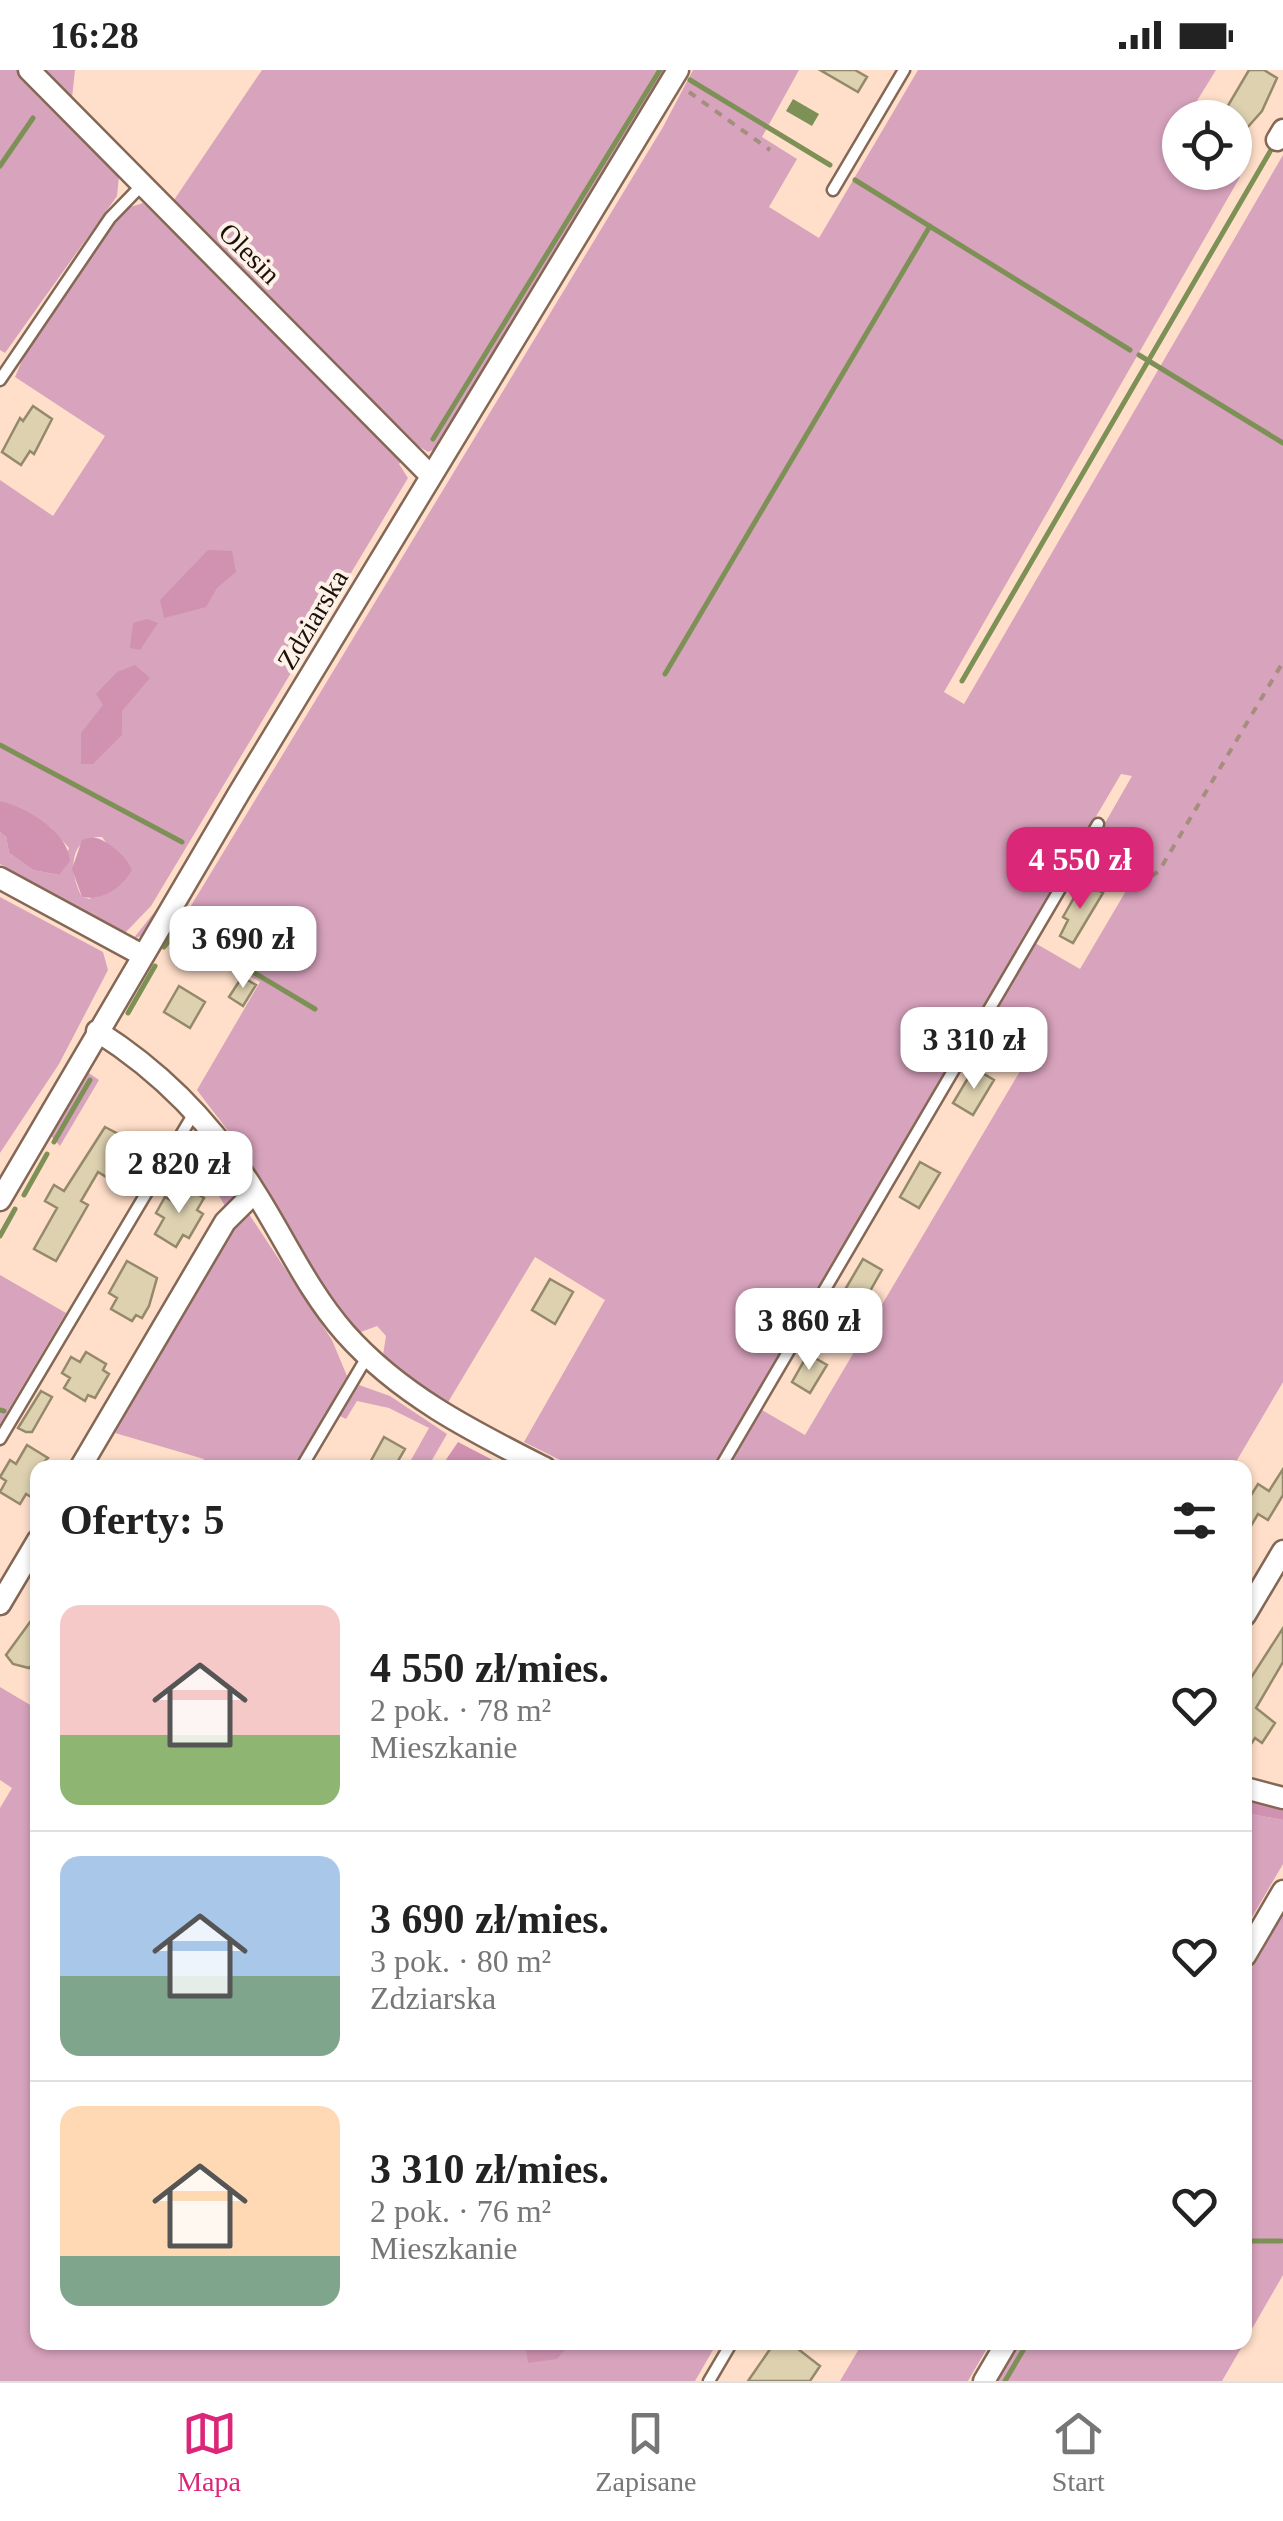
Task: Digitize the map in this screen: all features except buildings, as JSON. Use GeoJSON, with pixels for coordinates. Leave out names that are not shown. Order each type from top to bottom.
{"type":"FeatureCollection","features":[{"type":"Feature","properties":{"kind":"street","name":"Olesin"},"geometry":{"type":"LineString","coordinates":[[29,70],[432,476]]}},
{"type":"Feature","properties":{"kind":"street","name":"Zdziarska"},"geometry":{"type":"LineString","coordinates":[[0,1200],[142,955],[679,78]]}},
{"type":"Feature","properties":{"kind":"street"},"geometry":{"type":"LineString","coordinates":[[0,878],[142,955]]}},
{"type":"Feature","properties":{"kind":"street"},"geometry":{"type":"LineString","coordinates":[[97,1031],[195,1111],[255,1192],[321,1302],[368,1356],[440,1413],[530,1460]]}},
{"type":"Feature","properties":{"kind":"street"},"geometry":{"type":"LineString","coordinates":[[85,1460],[225,1222],[255,1192]]}},
{"type":"Feature","properties":{"kind":"street"},"geometry":{"type":"LineString","coordinates":[[1252,1603],[1283,1550]]}},
{"type":"Feature","properties":{"kind":"street"},"geometry":{"type":"LineString","coordinates":[[0,1604],[30,1553]]}},
{"type":"Feature","properties":{"kind":"street"},"geometry":{"type":"LineString","coordinates":[[1252,1790],[1283,1798]]}},
{"type":"Feature","properties":{"kind":"street"},"geometry":{"type":"LineString","coordinates":[[1252,1944],[1283,1891]]}},
{"type":"Feature","properties":{"kind":"street"},"geometry":{"type":"LineString","coordinates":[[984,2381],[1002,2350]]}},
{"type":"Feature","properties":{"kind":"lane"},"geometry":{"type":"LineString","coordinates":[[832,190],[904,70]]}},
{"type":"Feature","properties":{"kind":"lane"},"geometry":{"type":"LineString","coordinates":[[0,380],[110,218],[143,184]]}},
{"type":"Feature","properties":{"kind":"lane"},"geometry":{"type":"LineString","coordinates":[[725,1460],[1098,824]]}},
{"type":"Feature","properties":{"kind":"lane"},"geometry":{"type":"LineString","coordinates":[[0,1439],[195,1111]]}},
{"type":"Feature","properties":{"kind":"lane"},"geometry":{"type":"LineString","coordinates":[[306,1460],[368,1356]]}},
{"type":"Feature","properties":{"kind":"lane"},"geometry":{"type":"LineString","coordinates":[[709,2381],[727,2350]]}},
{"type":"Feature","properties":{"kind":"path"},"geometry":{"type":"LineString","coordinates":[[679,78],[770,150]]}},
{"type":"Feature","properties":{"kind":"path"},"geometry":{"type":"LineString","coordinates":[[1086,844],[1144,882],[1160,871],[1283,662]]}},
{"type":"Feature","properties":{"kind":"shaded area"},"geometry":{"type":"Polygon","coordinates":[[[0,70],[19,70],[119,176],[117,196],[5,353],[0,350],[0,70]]]}},
{"type":"Feature","properties":{"kind":"shaded area"},"geometry":{"type":"Polygon","coordinates":[[[42,70],[75,70],[72,98],[42,70]]]}},
{"type":"Feature","properties":{"kind":"shaded area"},"geometry":{"type":"Polygon","coordinates":[[[262,70],[669,70],[437,448],[428,452],[415,444],[174,200],[262,70]]]}},
{"type":"Feature","properties":{"kind":"shaded area"},"geometry":{"type":"Polygon","coordinates":[[[693,70],[799,70],[762,137],[797,159],[769,207],[819,238],[918,70],[1216,70],[1197,100],[1162,100],[1162,190],[1233,190],[944,692],[964,704],[1283,155],[1283,1382],[1237,1460],[733,1460],[762,1410],[805,1435],[1026,1061],[982,1035],[1035,943],[1080,969],[1133,879],[1089,851],[1132,776],[1121,774],[718,1460],[560,1460],[524,1442],[605,1300],[535,1257],[447,1404],[383,1355],[386,1336],[377,1326],[361,1332],[344,1317],[300,1255],[252,1165],[197,1090],[260,982],[177,934],[663,127],[693,70]]]}},
{"type":"Feature","properties":{"kind":"shaded area"},"geometry":{"type":"Polygon","coordinates":[[[793,99],[819,114],[812,126],[786,111],[793,99]]]}},
{"type":"Feature","properties":{"kind":"shaded area"},"geometry":{"type":"Polygon","coordinates":[[[666,106],[658,126],[426,500],[666,106]]]}},
{"type":"Feature","properties":{"kind":"shaded area"},"geometry":{"type":"Polygon","coordinates":[[[143,203],[403,460],[399,464],[408,478],[151,906],[125,933],[0,864],[0,832],[6,835],[9,853],[33,870],[59,875],[69,848],[50,827],[0,801],[0,480],[53,516],[105,436],[15,377],[27,349],[124,209],[143,203]],[[102,837],[84,841],[75,855],[75,880],[82,897],[90,899],[110,848],[102,837]]]}},
{"type":"Feature","properties":{"kind":"shaded area"},"geometry":{"type":"Polygon","coordinates":[[[405,501],[146,934],[133,939],[156,910],[405,501]]]}},
{"type":"Feature","properties":{"kind":"shaded area"},"geometry":{"type":"Polygon","coordinates":[[[208,550],[232,551],[236,572],[217,588],[206,607],[164,618],[160,600],[208,550]]]}},
{"type":"Feature","properties":{"kind":"shaded area"},"geometry":{"type":"Polygon","coordinates":[[[147,619],[158,623],[140,650],[130,648],[133,623],[147,619]]]}},
{"type":"Feature","properties":{"kind":"shaded area"},"geometry":{"type":"Polygon","coordinates":[[[135,665],[150,678],[122,711],[122,735],[93,764],[81,764],[81,733],[103,705],[96,694],[117,672],[135,665]]]}},
{"type":"Feature","properties":{"kind":"shaded area"},"geometry":{"type":"Polygon","coordinates":[[[0,801],[33,815],[62,840],[70,861],[59,875],[33,870],[9,853],[6,836],[0,832],[0,801]]]}},
{"type":"Feature","properties":{"kind":"shaded area"},"geometry":{"type":"Polygon","coordinates":[[[92,837],[115,849],[132,870],[112,891],[90,898],[82,897],[72,869],[82,840],[92,837]]]}},
{"type":"Feature","properties":{"kind":"shaded area"},"geometry":{"type":"Polygon","coordinates":[[[0,897],[103,952],[108,970],[59,1064],[0,1153],[0,897]]]}},
{"type":"Feature","properties":{"kind":"shaded area"},"geometry":{"type":"Polygon","coordinates":[[[86,1071],[99,1080],[60,1146],[48,1133],[86,1071]]]}},
{"type":"Feature","properties":{"kind":"shaded area"},"geometry":{"type":"Polygon","coordinates":[[[190,1134],[205,1137],[242,1187],[241,1193],[190,1134]]]}},
{"type":"Feature","properties":{"kind":"shaded area"},"geometry":{"type":"Polygon","coordinates":[[[194,1154],[236,1200],[226,1211],[225,1206],[194,1154]]]}},
{"type":"Feature","properties":{"kind":"shaded area"},"geometry":{"type":"Polygon","coordinates":[[[247,1211],[332,1340],[347,1376],[300,1460],[204,1460],[115,1433],[236,1220],[247,1211]]]}},
{"type":"Feature","properties":{"kind":"shaded area"},"geometry":{"type":"Polygon","coordinates":[[[0,1275],[66,1313],[0,1424],[0,1275]]]}},
{"type":"Feature","properties":{"kind":"shaded area"},"geometry":{"type":"Polygon","coordinates":[[[359,1385],[390,1396],[447,1434],[432,1460],[411,1460],[429,1428],[389,1408],[357,1401],[346,1419],[340,1416],[359,1385]]]}},
{"type":"Feature","properties":{"kind":"shaded area"},"geometry":{"type":"Polygon","coordinates":[[[458,1442],[493,1460],[446,1460],[458,1442]]]}},
{"type":"Feature","properties":{"kind":"shaded area"},"geometry":{"type":"Polygon","coordinates":[[[0,1687],[30,1705],[30,2350],[713,2350],[695,2381],[0,2381],[0,1808],[12,1788],[0,1780],[0,1687]]]}},
{"type":"Feature","properties":{"kind":"shaded area"},"geometry":{"type":"Polygon","coordinates":[[[1252,1797],[1283,1807],[1283,1820],[1252,1814],[1252,1797]]]}},
{"type":"Feature","properties":{"kind":"shaded area"},"geometry":{"type":"Polygon","coordinates":[[[1252,1814],[1283,1820],[1283,1864],[1252,1917],[1252,1814]]]}},
{"type":"Feature","properties":{"kind":"shaded area"},"geometry":{"type":"Polygon","coordinates":[[[1283,1914],[1283,2275],[1252,2329],[1252,1968],[1283,1914]]]}},
{"type":"Feature","properties":{"kind":"shaded area"},"geometry":{"type":"Polygon","coordinates":[[[526,2350],[565,2350],[557,2359],[528,2363],[526,2350]]]}},
{"type":"Feature","properties":{"kind":"shaded area"},"geometry":{"type":"Polygon","coordinates":[[[858,2350],[986,2350],[968,2381],[840,2381],[858,2350]]]}},
{"type":"Feature","properties":{"kind":"shaded area"},"geometry":{"type":"Polygon","coordinates":[[[1013,2350],[1240,2350],[1222,2381],[994,2381],[1013,2350]]]}},
{"type":"Feature","properties":{"kind":"waterway"},"geometry":{"type":"LineString","coordinates":[[433,439],[660,70]]}},
{"type":"Feature","properties":{"kind":"waterway"},"geometry":{"type":"LineString","coordinates":[[690,80],[830,165]]}},
{"type":"Feature","properties":{"kind":"waterway"},"geometry":{"type":"LineString","coordinates":[[0,166],[33,118]]}},
{"type":"Feature","properties":{"kind":"waterway"},"geometry":{"type":"LineString","coordinates":[[962,681],[1275,143]]}},
{"type":"Feature","properties":{"kind":"waterway"},"geometry":{"type":"LineString","coordinates":[[855,180],[1130,350]]}},
{"type":"Feature","properties":{"kind":"waterway"},"geometry":{"type":"LineString","coordinates":[[665,674],[930,226]]}},
{"type":"Feature","properties":{"kind":"waterway"},"geometry":{"type":"LineString","coordinates":[[1139,355],[1283,443]]}},
{"type":"Feature","properties":{"kind":"waterway"},"geometry":{"type":"LineString","coordinates":[[0,745],[182,842]]}},
{"type":"Feature","properties":{"kind":"waterway"},"geometry":{"type":"LineString","coordinates":[[164,947],[179,928],[315,1009]]}},
{"type":"Feature","properties":{"kind":"waterway"},"geometry":{"type":"LineString","coordinates":[[128,1013],[155,966]]}},
{"type":"Feature","properties":{"kind":"waterway"},"geometry":{"type":"LineString","coordinates":[[54,1142],[90,1080]]}},
{"type":"Feature","properties":{"kind":"waterway"},"geometry":{"type":"LineString","coordinates":[[24,1195],[47,1154]]}},
{"type":"Feature","properties":{"kind":"waterway"},"geometry":{"type":"LineString","coordinates":[[0,1236],[15,1209]]}},
{"type":"Feature","properties":{"kind":"waterway"},"geometry":{"type":"LineString","coordinates":[[0,1410],[4,1411]]}},
{"type":"Feature","properties":{"kind":"waterway"},"geometry":{"type":"LineString","coordinates":[[1252,2241],[1281,2241]]}},
{"type":"Feature","properties":{"kind":"waterway"},"geometry":{"type":"LineString","coordinates":[[1005,2381],[1023,2350]]}}]}
